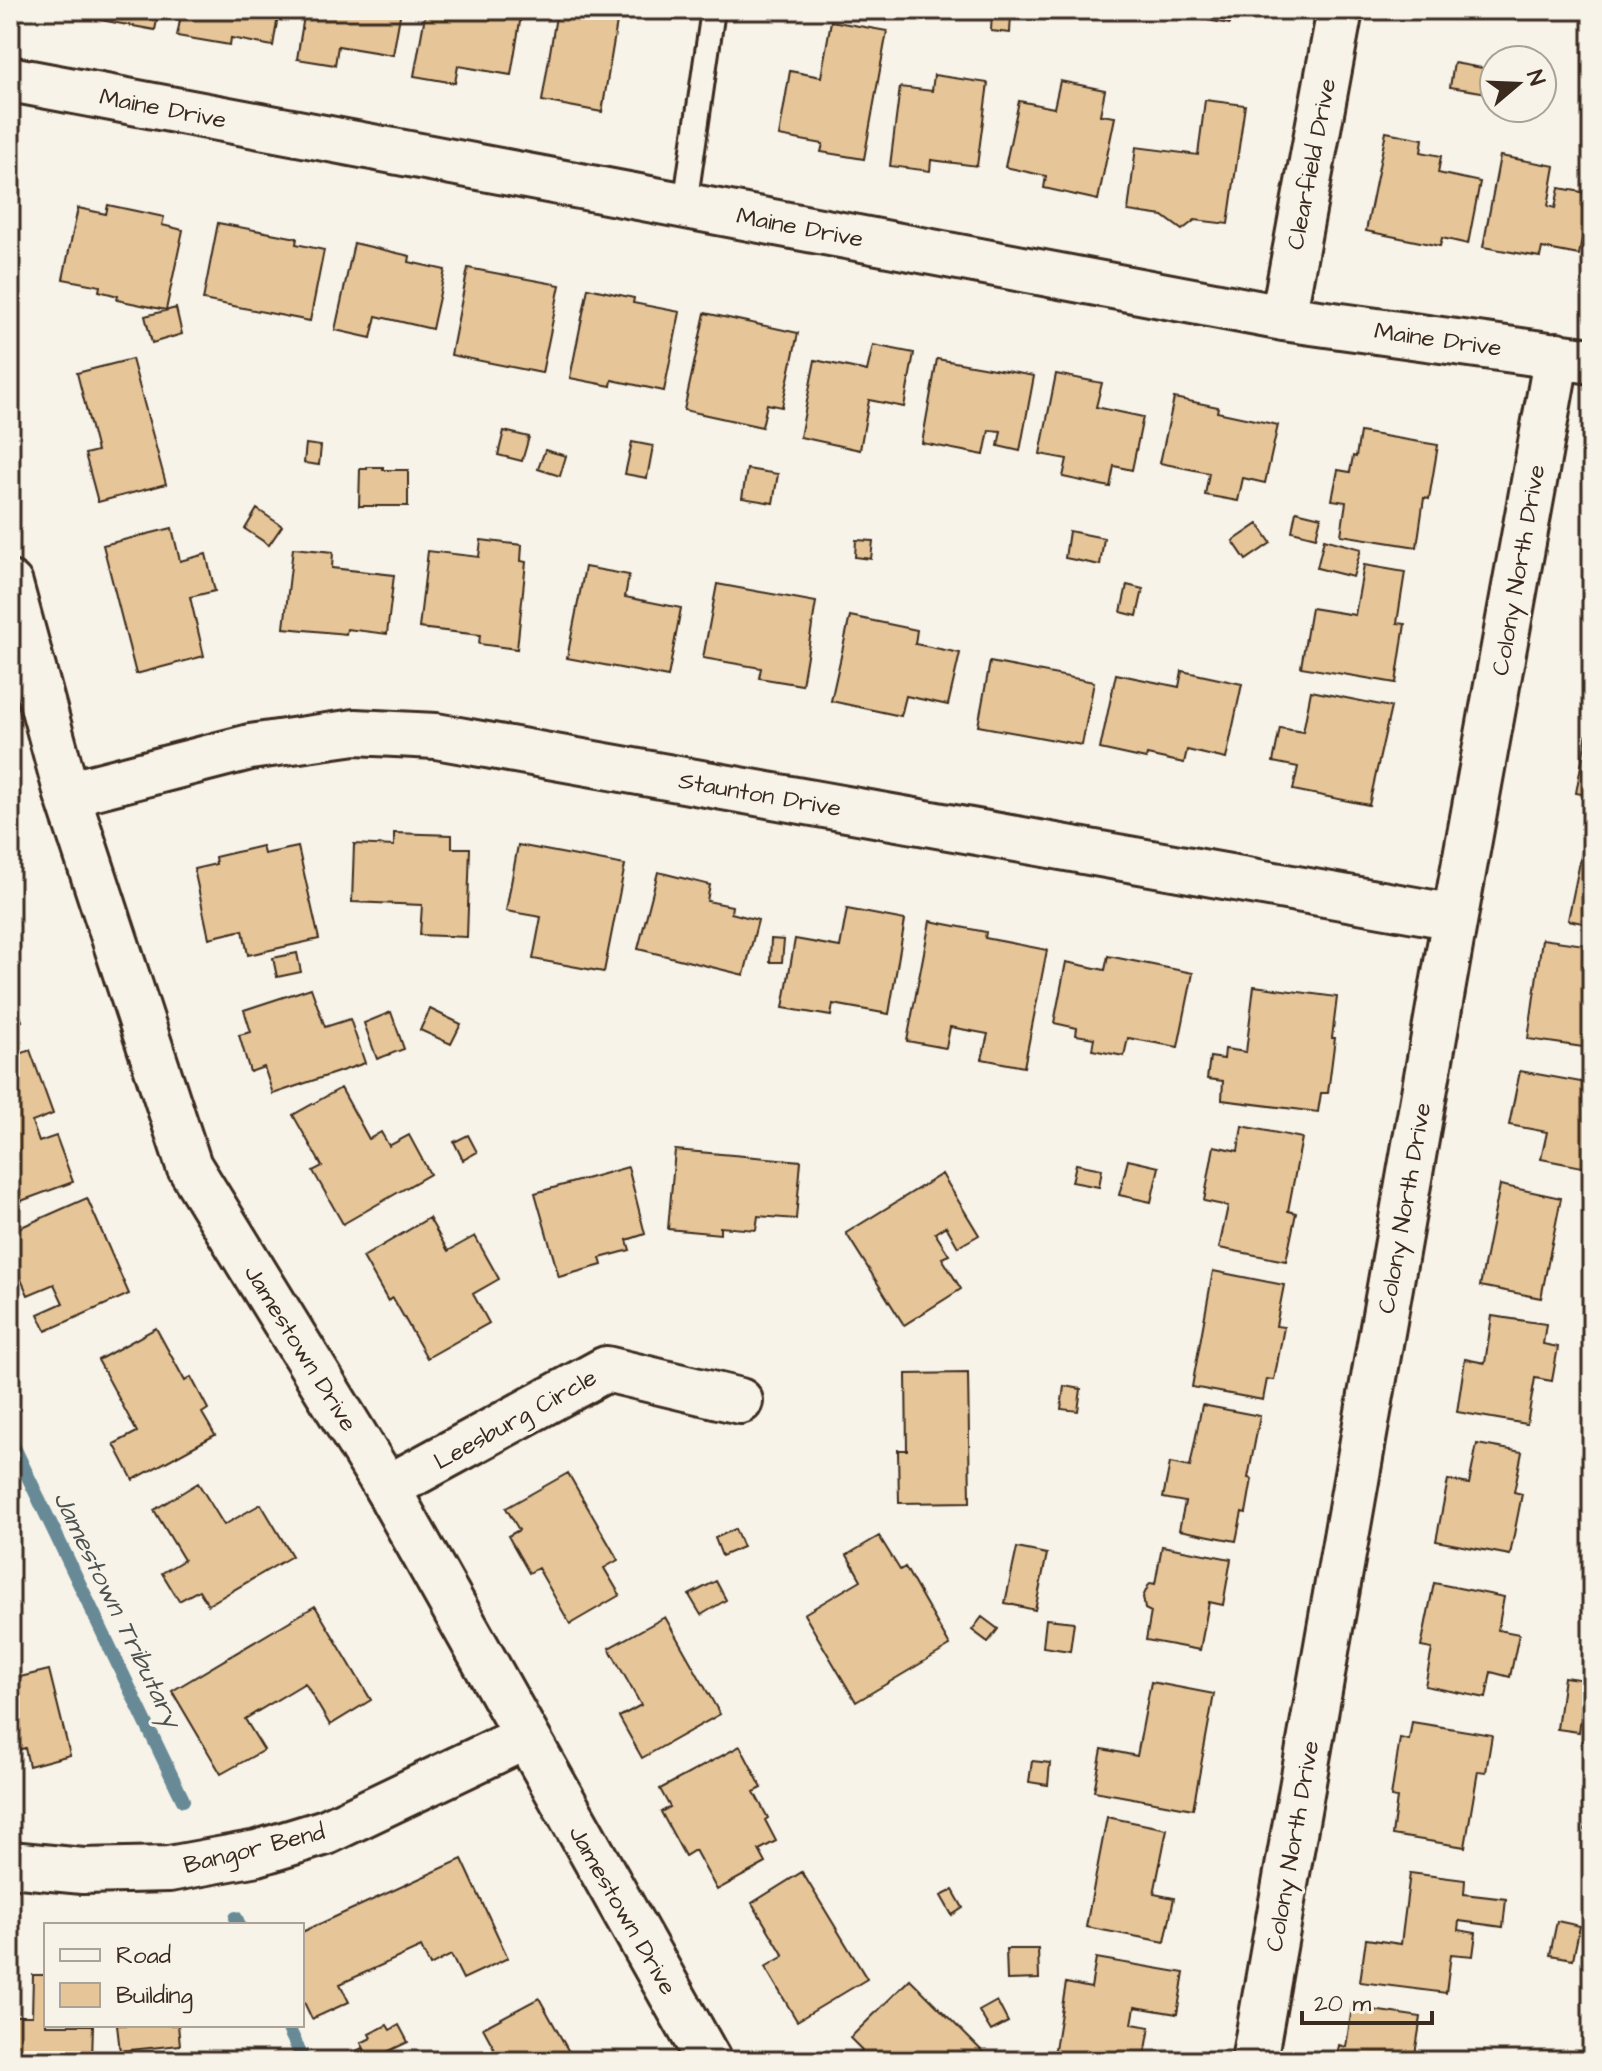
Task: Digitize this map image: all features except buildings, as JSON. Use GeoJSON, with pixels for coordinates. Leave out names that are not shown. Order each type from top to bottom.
{"type":"FeatureCollection","features":[{"type":"Feature","properties":{"kind":"street","name":"Clearfield Drive"},"geometry":{"type":"LineString","coordinates":[[1283,318],[1340,10]]}},
{"type":"Feature","properties":{"kind":"street","name":"Maine Drive"},"geometry":{"type":"LineString","coordinates":[[10,79],[1283,318],[1574,358]]}},
{"type":"Feature","properties":{"kind":"street","name":"Colony North Drive"},"geometry":{"type":"LineString","coordinates":[[1254,2061],[1455,917],[1574,358]]}},
{"type":"Feature","properties":{"kind":"street","name":"Jamestown Drive"},"geometry":{"type":"LineString","coordinates":[[10,584],[67,794],[189,1166],[387,1488],[709,2061]]}},
{"type":"Feature","properties":{"kind":"street","name":"Staunton Drive"},"geometry":{"type":"LineString","coordinates":[[67,794],[250,747],[355,732],[436,736],[1455,917]]}},
{"type":"Feature","properties":{"kind":"street","name":"Leesburg Circle"},"geometry":{"type":"LineString","coordinates":[[387,1488],[606,1369],[740,1401]]}},
{"type":"Feature","properties":{"kind":"street","name":"Bangor Bend"},"geometry":{"type":"LineString","coordinates":[[10,1864],[83,1871],[169,1869],[257,1853],[326,1832],[525,1737]]}},
{"type":"Feature","properties":{"kind":"lane"},"geometry":{"type":"LineString","coordinates":[[685,205],[713,10]]}},
{"type":"Feature","properties":{"kind":"waterway","name":"Jamestown Tributary"},"geometry":{"type":"LineString","coordinates":[[10,1439],[183,1800]]}},
{"type":"Feature","properties":{"kind":"waterway","name":"Jamestown Tributary"},"geometry":{"type":"LineString","coordinates":[[236,1918],[238,1923]]}},
{"type":"Feature","properties":{"kind":"waterway","name":"Jamestown Tributary"},"geometry":{"type":"LineString","coordinates":[[288,2027],[304,2061]]}}]}
